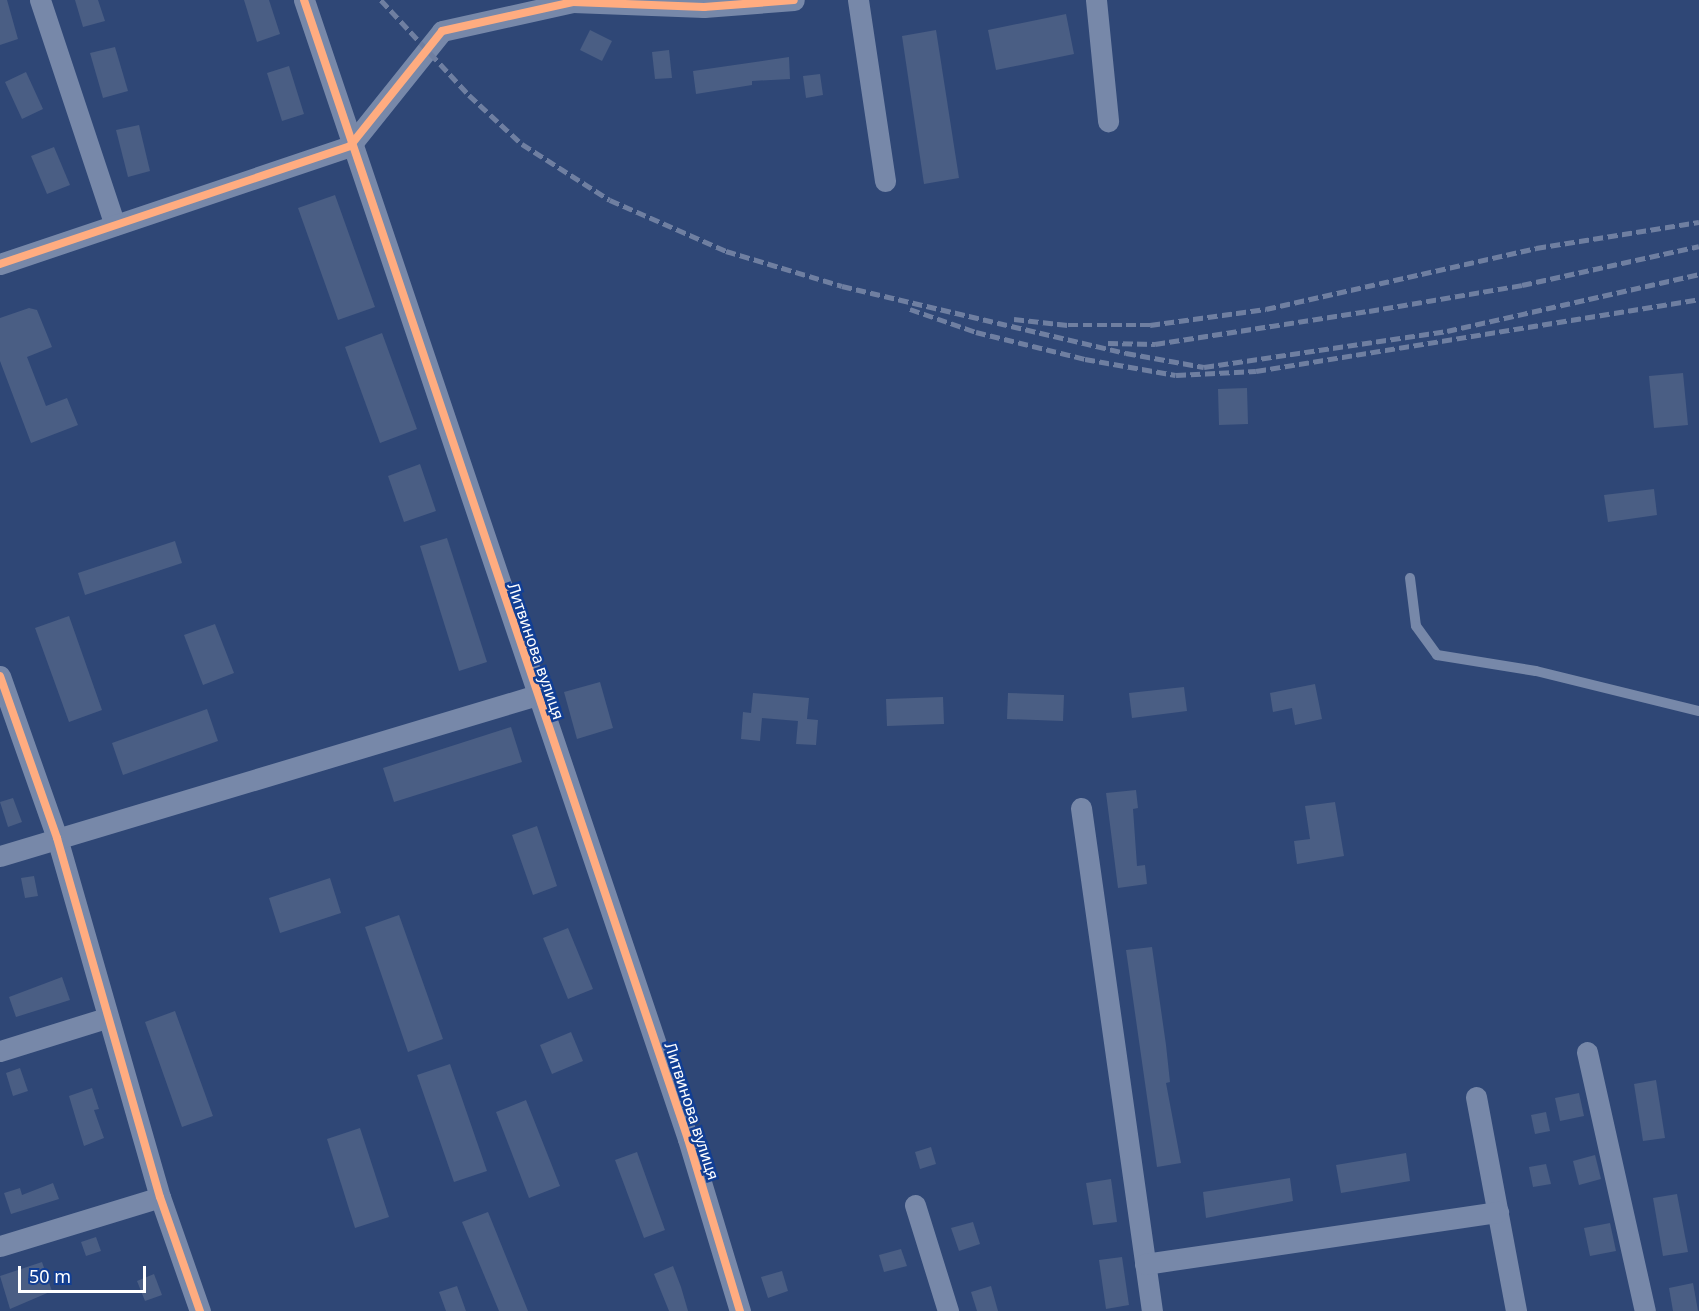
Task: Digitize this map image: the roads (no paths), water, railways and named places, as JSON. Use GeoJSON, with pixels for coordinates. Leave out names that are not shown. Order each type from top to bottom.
{"type":"FeatureCollection","features":[{"type":"Feature","properties":{"kind":"street"},"geometry":{"type":"LineString","coordinates":[[40,0],[115,225]]}},
{"type":"Feature","properties":{"kind":"street","name":"Литвинова вулиця"},"geometry":{"type":"LineString","coordinates":[[304,0],[350,146],[688,1139],[740,1311]]}},
{"type":"Feature","properties":{"kind":"street"},"geometry":{"type":"LineString","coordinates":[[0,264],[350,146],[442,31],[573,1],[704,7],[794,0]]}},
{"type":"Feature","properties":{"kind":"street"},"geometry":{"type":"LineString","coordinates":[[858,0],[885,181]]}},
{"type":"Feature","properties":{"kind":"street"},"geometry":{"type":"LineString","coordinates":[[1096,0],[1108,121]]}},
{"type":"Feature","properties":{"kind":"street"},"geometry":{"type":"LineString","coordinates":[[0,676],[57,838],[106,1018],[160,1197],[200,1311]]}},
{"type":"Feature","properties":{"kind":"street"},"geometry":{"type":"LineString","coordinates":[[0,856],[537,695]]}},
{"type":"Feature","properties":{"kind":"street"},"geometry":{"type":"LineString","coordinates":[[1081,808],[1152,1311]]}},
{"type":"Feature","properties":{"kind":"street"},"geometry":{"type":"LineString","coordinates":[[0,1051],[106,1018]]}},
{"type":"Feature","properties":{"kind":"street"},"geometry":{"type":"LineString","coordinates":[[1587,1052],[1645,1311]]}},
{"type":"Feature","properties":{"kind":"street"},"geometry":{"type":"LineString","coordinates":[[1476,1097],[1516,1311]]}},
{"type":"Feature","properties":{"kind":"street"},"geometry":{"type":"LineString","coordinates":[[0,1246],[160,1197]]}},
{"type":"Feature","properties":{"kind":"street"},"geometry":{"type":"LineString","coordinates":[[915,1204],[948,1311]]}},
{"type":"Feature","properties":{"kind":"street"},"geometry":{"type":"LineString","coordinates":[[1145,1264],[1498,1212]]}},
{"type":"Feature","properties":{"kind":"lane"},"geometry":{"type":"LineString","coordinates":[[1410,578],[1416,626],[1437,655],[1536,670],[1699,711]]}},
{"type":"Feature","properties":{"kind":"railway"},"geometry":{"type":"LineString","coordinates":[[381,0],[469,95],[522,144],[610,200],[726,251],[842,286],[1126,353],[1204,367],[1447,331],[1699,274]]}},
{"type":"Feature","properties":{"kind":"railway"},"geometry":{"type":"LineString","coordinates":[[1014,319],[1068,325],[1150,325],[1266,309],[1536,248],[1699,222]]}},
{"type":"Feature","properties":{"kind":"railway"},"geometry":{"type":"LineString","coordinates":[[1108,343],[1155,344],[1369,311],[1522,285],[1699,246]]}},
{"type":"Feature","properties":{"kind":"railway"},"geometry":{"type":"LineString","coordinates":[[910,309],[976,332],[1085,359],[1176,375],[1256,371],[1699,299]]}}]}
